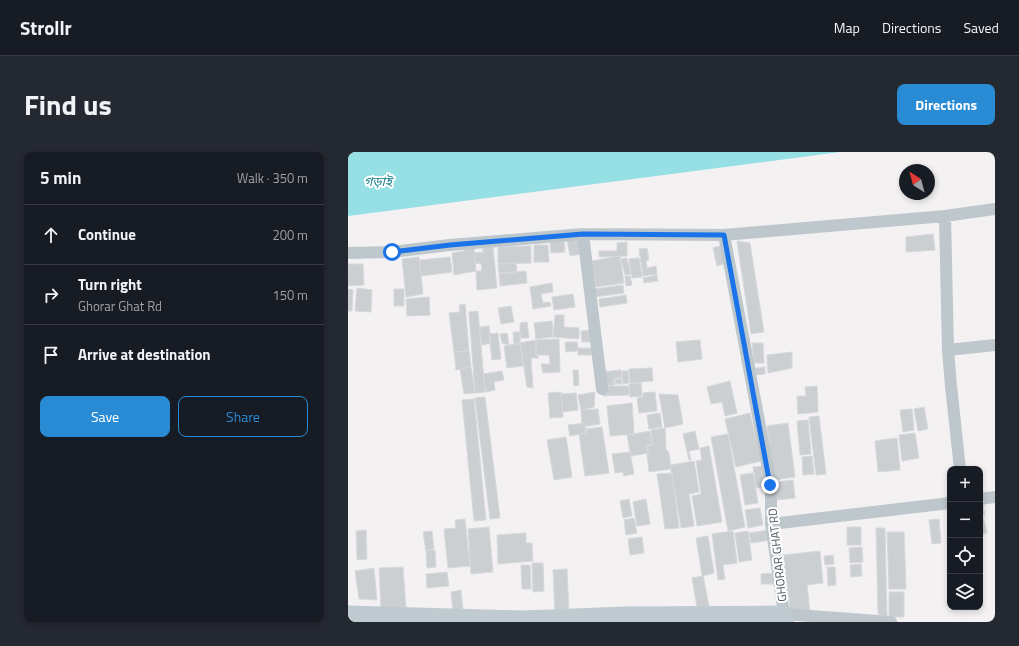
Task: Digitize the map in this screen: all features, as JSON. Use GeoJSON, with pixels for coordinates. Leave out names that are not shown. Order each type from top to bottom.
{"type":"FeatureCollection","features":[{"type":"Feature","properties":{"kind":"street"},"geometry":{"type":"LineString","coordinates":[[348,253],[392,252],[450,245],[583,234],[724,235],[945,216],[995,209]]}},
{"type":"Feature","properties":{"kind":"street"},"geometry":{"type":"LineString","coordinates":[[945,216],[948,350],[960,466]]}},
{"type":"Feature","properties":{"kind":"street"},"geometry":{"type":"LineString","coordinates":[[583,234],[602,389]]}},
{"type":"Feature","properties":{"kind":"street","name":"GHORAR GHAT RD"},"geometry":{"type":"LineString","coordinates":[[724,235],[770,485],[771,524],[785,618]]}},
{"type":"Feature","properties":{"kind":"street"},"geometry":{"type":"LineString","coordinates":[[948,350],[995,345]]}},
{"type":"Feature","properties":{"kind":"street"},"geometry":{"type":"LineString","coordinates":[[983,499],[995,497]]}},
{"type":"Feature","properties":{"kind":"street"},"geometry":{"type":"LineString","coordinates":[[771,524],[947,503]]}},
{"type":"Feature","properties":{"kind":"street"},"geometry":{"type":"LineString","coordinates":[[348,614],[523,619],[785,618],[891,622]]}},
{"type":"Feature","properties":{"kind":"water","name":"গড়াই"},"geometry":{"type":"Polygon","coordinates":[[[348,152],[840,152],[348,216],[348,152]]]}},
{"type":"Feature","properties":{"kind":"building"},"geometry":{"type":"Polygon","coordinates":[[[933,234],[935,250],[906,252],[906,237],[933,234]]]}},
{"type":"Feature","properties":{"kind":"building"},"geometry":{"type":"Polygon","coordinates":[[[580,238],[582,254],[570,256],[567,240],[580,238]]]}},
{"type":"Feature","properties":{"kind":"building"},"geometry":{"type":"Polygon","coordinates":[[[564,240],[565,252],[551,253],[550,242],[564,240]]]}},
{"type":"Feature","properties":{"kind":"building"},"geometry":{"type":"Polygon","coordinates":[[[737,241],[750,243],[764,332],[751,334],[737,241]]]}},
{"type":"Feature","properties":{"kind":"building"},"geometry":{"type":"Polygon","coordinates":[[[627,242],[627,256],[599,257],[599,251],[617,251],[617,243],[627,242]]]}},
{"type":"Feature","properties":{"kind":"building"},"geometry":{"type":"Polygon","coordinates":[[[534,245],[548,245],[549,262],[534,262],[534,245]]]}},
{"type":"Feature","properties":{"kind":"building"},"geometry":{"type":"Polygon","coordinates":[[[723,245],[727,263],[717,266],[713,248],[723,245]]]}},
{"type":"Feature","properties":{"kind":"building"},"geometry":{"type":"Polygon","coordinates":[[[474,246],[476,271],[454,275],[452,253],[465,251],[464,247],[474,246]]]}},
{"type":"Feature","properties":{"kind":"building"},"geometry":{"type":"Polygon","coordinates":[[[531,246],[531,263],[498,264],[498,247],[531,246]]]}},
{"type":"Feature","properties":{"kind":"building"},"geometry":{"type":"Polygon","coordinates":[[[493,247],[497,288],[477,290],[476,271],[482,271],[481,263],[475,264],[474,253],[483,252],[483,248],[493,247]]]}},
{"type":"Feature","properties":{"kind":"building"},"geometry":{"type":"Polygon","coordinates":[[[647,248],[649,260],[646,261],[647,268],[656,266],[657,274],[643,276],[639,249],[647,248]]]}},
{"type":"Feature","properties":{"kind":"building"},"geometry":{"type":"Polygon","coordinates":[[[620,256],[624,283],[596,287],[592,261],[620,256]]]}},
{"type":"Feature","properties":{"kind":"building"},"geometry":{"type":"Polygon","coordinates":[[[419,257],[423,294],[406,297],[402,259],[419,257]]]}},
{"type":"Feature","properties":{"kind":"building"},"geometry":{"type":"Polygon","coordinates":[[[450,257],[452,272],[421,276],[420,260],[450,257]]]}},
{"type":"Feature","properties":{"kind":"building"},"geometry":{"type":"Polygon","coordinates":[[[627,258],[631,274],[625,275],[621,259],[627,258]]]}},
{"type":"Feature","properties":{"kind":"building"},"geometry":{"type":"Polygon","coordinates":[[[639,258],[642,277],[632,278],[629,259],[639,258]]]}},
{"type":"Feature","properties":{"kind":"building"},"geometry":{"type":"Polygon","coordinates":[[[516,263],[517,273],[499,273],[498,264],[516,263]]]}},
{"type":"Feature","properties":{"kind":"building"},"geometry":{"type":"Polygon","coordinates":[[[348,264],[363,264],[364,285],[348,286],[348,264]]]}},
{"type":"Feature","properties":{"kind":"building"},"geometry":{"type":"Polygon","coordinates":[[[526,271],[527,283],[500,286],[499,273],[526,271]]]}},
{"type":"Feature","properties":{"kind":"building"},"geometry":{"type":"Polygon","coordinates":[[[657,275],[658,281],[644,283],[643,278],[657,275]]]}},
{"type":"Feature","properties":{"kind":"building"},"geometry":{"type":"Polygon","coordinates":[[[625,276],[630,276],[632,285],[626,286],[625,276]]]}},
{"type":"Feature","properties":{"kind":"building"},"geometry":{"type":"Polygon","coordinates":[[[552,283],[553,292],[541,294],[543,303],[550,302],[551,306],[533,309],[530,287],[552,283]]]}},
{"type":"Feature","properties":{"kind":"building"},"geometry":{"type":"Polygon","coordinates":[[[623,285],[624,293],[595,297],[594,289],[623,285]]]}},
{"type":"Feature","properties":{"kind":"building"},"geometry":{"type":"Polygon","coordinates":[[[357,288],[372,290],[371,312],[355,311],[357,288]]]}},
{"type":"Feature","properties":{"kind":"building"},"geometry":{"type":"Polygon","coordinates":[[[348,289],[353,290],[352,311],[348,311],[348,289]]]}},
{"type":"Feature","properties":{"kind":"building"},"geometry":{"type":"Polygon","coordinates":[[[394,289],[404,289],[404,306],[394,306],[394,289]]]}},
{"type":"Feature","properties":{"kind":"building"},"geometry":{"type":"Polygon","coordinates":[[[573,294],[575,307],[554,310],[552,297],[573,294]]]}},
{"type":"Feature","properties":{"kind":"building"},"geometry":{"type":"Polygon","coordinates":[[[626,295],[627,303],[600,307],[599,299],[626,295]]]}},
{"type":"Feature","properties":{"kind":"building"},"geometry":{"type":"Polygon","coordinates":[[[429,297],[430,315],[407,316],[406,299],[429,297]]]}},
{"type":"Feature","properties":{"kind":"building"},"geometry":{"type":"Polygon","coordinates":[[[465,304],[469,351],[454,352],[449,313],[460,312],[459,305],[465,304]]]}},
{"type":"Feature","properties":{"kind":"building"},"geometry":{"type":"Polygon","coordinates":[[[511,306],[514,322],[501,324],[498,308],[511,306]]]}},
{"type":"Feature","properties":{"kind":"building"},"geometry":{"type":"Polygon","coordinates":[[[478,311],[485,392],[475,393],[469,312],[478,311]]]}},
{"type":"Feature","properties":{"kind":"building"},"geometry":{"type":"Polygon","coordinates":[[[555,315],[564,315],[564,327],[579,328],[579,339],[553,337],[555,315]]]}},
{"type":"Feature","properties":{"kind":"building"},"geometry":{"type":"Polygon","coordinates":[[[552,321],[553,337],[536,339],[534,323],[552,321]]]}},
{"type":"Feature","properties":{"kind":"building"},"geometry":{"type":"Polygon","coordinates":[[[527,322],[529,338],[521,338],[520,323],[527,322]]]}},
{"type":"Feature","properties":{"kind":"building"},"geometry":{"type":"Polygon","coordinates":[[[489,326],[491,343],[482,345],[479,327],[489,326]]]}},
{"type":"Feature","properties":{"kind":"building"},"geometry":{"type":"Polygon","coordinates":[[[592,330],[593,342],[582,342],[581,331],[592,330]]]}},
{"type":"Feature","properties":{"kind":"building"},"geometry":{"type":"Polygon","coordinates":[[[513,332],[520,332],[520,343],[514,345],[513,332]]]}},
{"type":"Feature","properties":{"kind":"building"},"geometry":{"type":"Polygon","coordinates":[[[498,333],[501,359],[492,360],[489,334],[498,333]]]}},
{"type":"Feature","properties":{"kind":"building"},"geometry":{"type":"Polygon","coordinates":[[[507,333],[509,345],[502,343],[500,334],[507,333]]]}},
{"type":"Feature","properties":{"kind":"building"},"geometry":{"type":"Polygon","coordinates":[[[559,339],[560,372],[543,373],[541,364],[550,364],[549,355],[536,355],[536,340],[559,339]]]}},
{"type":"Feature","properties":{"kind":"building"},"geometry":{"type":"Polygon","coordinates":[[[536,340],[536,355],[539,358],[531,358],[533,388],[527,387],[520,343],[536,340]]]}},
{"type":"Feature","properties":{"kind":"building"},"geometry":{"type":"Polygon","coordinates":[[[700,340],[702,359],[678,362],[676,342],[700,340]]]}},
{"type":"Feature","properties":{"kind":"building"},"geometry":{"type":"Polygon","coordinates":[[[565,342],[577,342],[577,351],[566,352],[565,342]]]}},
{"type":"Feature","properties":{"kind":"building"},"geometry":{"type":"Polygon","coordinates":[[[520,343],[523,366],[507,368],[504,346],[520,343]]]}},
{"type":"Feature","properties":{"kind":"building"},"geometry":{"type":"Polygon","coordinates":[[[752,343],[763,343],[764,363],[754,363],[752,343]]]}},
{"type":"Feature","properties":{"kind":"building"},"geometry":{"type":"Polygon","coordinates":[[[578,348],[593,348],[594,355],[578,355],[578,348]]]}},
{"type":"Feature","properties":{"kind":"building"},"geometry":{"type":"Polygon","coordinates":[[[469,351],[471,367],[456,370],[454,352],[469,351]]]}},
{"type":"Feature","properties":{"kind":"building"},"geometry":{"type":"Polygon","coordinates":[[[792,352],[792,368],[768,373],[767,355],[792,352]]]}},
{"type":"Feature","properties":{"kind":"building"},"geometry":{"type":"Polygon","coordinates":[[[471,367],[475,393],[464,394],[460,369],[471,367]]]}},
{"type":"Feature","properties":{"kind":"building"},"geometry":{"type":"Polygon","coordinates":[[[765,367],[765,374],[755,375],[755,368],[765,367]]]}},
{"type":"Feature","properties":{"kind":"building"},"geometry":{"type":"Polygon","coordinates":[[[652,368],[653,381],[630,383],[629,369],[652,368]]]}},
{"type":"Feature","properties":{"kind":"building"},"geometry":{"type":"Polygon","coordinates":[[[573,370],[578,370],[579,385],[574,386],[573,370]]]}},
{"type":"Feature","properties":{"kind":"building"},"geometry":{"type":"Polygon","coordinates":[[[621,370],[622,378],[614,378],[614,385],[602,386],[601,372],[621,370]]]}},
{"type":"Feature","properties":{"kind":"building"},"geometry":{"type":"Polygon","coordinates":[[[502,371],[504,380],[494,382],[495,390],[485,392],[483,374],[502,371]]]}},
{"type":"Feature","properties":{"kind":"building"},"geometry":{"type":"Polygon","coordinates":[[[622,371],[628,371],[629,383],[623,384],[622,371]]]}},
{"type":"Feature","properties":{"kind":"building"},"geometry":{"type":"Polygon","coordinates":[[[615,379],[621,379],[622,384],[615,384],[615,379]]]}},
{"type":"Feature","properties":{"kind":"building"},"geometry":{"type":"Polygon","coordinates":[[[730,381],[737,413],[725,416],[722,402],[711,404],[707,387],[730,381]]]}},
{"type":"Feature","properties":{"kind":"building"},"geometry":{"type":"Polygon","coordinates":[[[641,383],[642,396],[630,397],[629,384],[641,383]]]}},
{"type":"Feature","properties":{"kind":"building"},"geometry":{"type":"Polygon","coordinates":[[[603,386],[629,386],[629,395],[603,396],[603,386]]]}},
{"type":"Feature","properties":{"kind":"building"},"geometry":{"type":"Polygon","coordinates":[[[817,386],[818,412],[798,414],[797,396],[806,396],[805,387],[817,386]]]}},
{"type":"Feature","properties":{"kind":"building"},"geometry":{"type":"Polygon","coordinates":[[[561,392],[563,417],[550,418],[548,393],[561,392]]]}},
{"type":"Feature","properties":{"kind":"building"},"geometry":{"type":"Polygon","coordinates":[[[595,392],[594,407],[581,410],[578,395],[595,392]]]}},
{"type":"Feature","properties":{"kind":"building"},"geometry":{"type":"Polygon","coordinates":[[[655,392],[657,411],[639,413],[637,398],[643,397],[643,393],[655,392]]]}},
{"type":"Feature","properties":{"kind":"building"},"geometry":{"type":"Polygon","coordinates":[[[576,393],[578,410],[562,412],[561,394],[576,393]]]}},
{"type":"Feature","properties":{"kind":"building"},"geometry":{"type":"Polygon","coordinates":[[[659,394],[678,395],[683,424],[665,428],[659,394]]]}},
{"type":"Feature","properties":{"kind":"building"},"geometry":{"type":"Polygon","coordinates":[[[485,397],[500,518],[490,519],[475,398],[485,397]]]}},
{"type":"Feature","properties":{"kind":"building"},"geometry":{"type":"Polygon","coordinates":[[[474,399],[486,520],[474,521],[462,400],[474,399]]]}},
{"type":"Feature","properties":{"kind":"building"},"geometry":{"type":"Polygon","coordinates":[[[632,403],[634,434],[610,436],[607,406],[632,403]]]}},
{"type":"Feature","properties":{"kind":"building"},"geometry":{"type":"Polygon","coordinates":[[[924,407],[928,429],[918,431],[914,409],[924,407]]]}},
{"type":"Feature","properties":{"kind":"building"},"geometry":{"type":"Polygon","coordinates":[[[598,409],[600,424],[582,427],[581,410],[598,409]]]}},
{"type":"Feature","properties":{"kind":"building"},"geometry":{"type":"Polygon","coordinates":[[[912,409],[914,430],[903,432],[900,410],[912,409]]]}},
{"type":"Feature","properties":{"kind":"building"},"geometry":{"type":"Polygon","coordinates":[[[660,413],[662,427],[649,429],[647,415],[660,413]]]}},
{"type":"Feature","properties":{"kind":"building"},"geometry":{"type":"Polygon","coordinates":[[[750,413],[761,461],[736,467],[725,419],[750,413]]]}},
{"type":"Feature","properties":{"kind":"building"},"geometry":{"type":"Polygon","coordinates":[[[819,416],[826,474],[816,475],[809,417],[819,416]]]}},
{"type":"Feature","properties":{"kind":"building"},"geometry":{"type":"Polygon","coordinates":[[[808,420],[811,454],[800,455],[797,421],[808,420]]]}},
{"type":"Feature","properties":{"kind":"building"},"geometry":{"type":"Polygon","coordinates":[[[585,423],[586,433],[570,436],[568,425],[585,423]]]}},
{"type":"Feature","properties":{"kind":"building"},"geometry":{"type":"Polygon","coordinates":[[[788,423],[795,477],[774,480],[767,426],[788,423]]]}},
{"type":"Feature","properties":{"kind":"building"},"geometry":{"type":"Polygon","coordinates":[[[602,427],[609,473],[585,476],[579,434],[586,433],[586,429],[602,427]]]}},
{"type":"Feature","properties":{"kind":"building"},"geometry":{"type":"Polygon","coordinates":[[[665,428],[666,449],[669,453],[671,469],[649,472],[646,445],[653,444],[651,430],[665,428]]]}},
{"type":"Feature","properties":{"kind":"building"},"geometry":{"type":"Polygon","coordinates":[[[650,431],[653,445],[647,446],[649,453],[631,456],[627,435],[650,431]]]}},
{"type":"Feature","properties":{"kind":"building"},"geometry":{"type":"Polygon","coordinates":[[[695,431],[699,449],[689,451],[691,460],[689,460],[683,434],[695,431]]]}},
{"type":"Feature","properties":{"kind":"building"},"geometry":{"type":"Polygon","coordinates":[[[915,433],[919,458],[902,461],[899,435],[915,433]]]}},
{"type":"Feature","properties":{"kind":"building"},"geometry":{"type":"Polygon","coordinates":[[[728,434],[745,527],[728,531],[711,437],[728,434]]]}},
{"type":"Feature","properties":{"kind":"building"},"geometry":{"type":"Polygon","coordinates":[[[566,437],[572,477],[554,480],[547,440],[566,437]]]}},
{"type":"Feature","properties":{"kind":"building"},"geometry":{"type":"Polygon","coordinates":[[[897,438],[900,470],[878,472],[875,441],[897,438]]]}},
{"type":"Feature","properties":{"kind":"building"},"geometry":{"type":"Polygon","coordinates":[[[709,446],[722,522],[697,526],[692,496],[701,494],[696,461],[702,460],[700,448],[709,446]]]}},
{"type":"Feature","properties":{"kind":"building"},"geometry":{"type":"Polygon","coordinates":[[[630,452],[634,474],[624,476],[623,472],[615,473],[612,454],[630,452]]]}},
{"type":"Feature","properties":{"kind":"building"},"geometry":{"type":"Polygon","coordinates":[[[812,456],[814,474],[803,475],[802,457],[812,456]]]}},
{"type":"Feature","properties":{"kind":"building"},"geometry":{"type":"Polygon","coordinates":[[[694,461],[699,492],[689,494],[694,526],[681,528],[670,465],[694,461]]]}},
{"type":"Feature","properties":{"kind":"building"},"geometry":{"type":"Polygon","coordinates":[[[762,466],[765,487],[756,488],[753,467],[762,466]]]}},
{"type":"Feature","properties":{"kind":"building"},"geometry":{"type":"Polygon","coordinates":[[[672,473],[679,528],[665,529],[657,474],[672,473]]]}},
{"type":"Feature","properties":{"kind":"building"},"geometry":{"type":"Polygon","coordinates":[[[753,473],[758,503],[745,505],[740,475],[753,473]]]}},
{"type":"Feature","properties":{"kind":"building"},"geometry":{"type":"Polygon","coordinates":[[[793,480],[795,498],[777,500],[776,482],[793,480]]]}},
{"type":"Feature","properties":{"kind":"building"},"geometry":{"type":"Polygon","coordinates":[[[629,499],[632,516],[623,518],[620,501],[629,499]]]}},
{"type":"Feature","properties":{"kind":"building"},"geometry":{"type":"Polygon","coordinates":[[[646,499],[650,524],[637,526],[633,502],[646,499]]]}},
{"type":"Feature","properties":{"kind":"building"},"geometry":{"type":"Polygon","coordinates":[[[983,505],[985,515],[983,515],[983,505]]]}},
{"type":"Feature","properties":{"kind":"building"},"geometry":{"type":"Polygon","coordinates":[[[760,508],[763,525],[748,528],[745,510],[760,508]]]}},
{"type":"Feature","properties":{"kind":"building"},"geometry":{"type":"Polygon","coordinates":[[[983,517],[987,533],[983,534],[983,517]]]}},
{"type":"Feature","properties":{"kind":"building"},"geometry":{"type":"Polygon","coordinates":[[[634,518],[637,533],[626,535],[624,520],[634,518]]]}},
{"type":"Feature","properties":{"kind":"building"},"geometry":{"type":"Polygon","coordinates":[[[465,519],[470,566],[448,568],[444,529],[456,528],[455,520],[465,519]]]}},
{"type":"Feature","properties":{"kind":"building"},"geometry":{"type":"Polygon","coordinates":[[[939,519],[941,543],[932,544],[929,520],[939,519]]]}},
{"type":"Feature","properties":{"kind":"building"},"geometry":{"type":"Polygon","coordinates":[[[489,527],[493,572],[471,574],[468,529],[489,527]]]}},
{"type":"Feature","properties":{"kind":"building"},"geometry":{"type":"Polygon","coordinates":[[[847,527],[861,527],[861,545],[847,545],[847,527]]]}},
{"type":"Feature","properties":{"kind":"building"},"geometry":{"type":"Polygon","coordinates":[[[876,528],[885,528],[887,617],[878,614],[876,528]]]}},
{"type":"Feature","properties":{"kind":"building"},"geometry":{"type":"Polygon","coordinates":[[[366,530],[367,559],[357,560],[356,531],[366,530]]]}},
{"type":"Feature","properties":{"kind":"building"},"geometry":{"type":"Polygon","coordinates":[[[769,530],[771,540],[751,543],[749,533],[769,530]]]}},
{"type":"Feature","properties":{"kind":"building"},"geometry":{"type":"Polygon","coordinates":[[[432,531],[434,549],[426,551],[423,532],[432,531]]]}},
{"type":"Feature","properties":{"kind":"building"},"geometry":{"type":"Polygon","coordinates":[[[733,531],[737,563],[723,565],[725,579],[718,580],[712,534],[733,531]]]}},
{"type":"Feature","properties":{"kind":"building"},"geometry":{"type":"Polygon","coordinates":[[[748,531],[752,560],[739,562],[735,533],[748,531]]]}},
{"type":"Feature","properties":{"kind":"building"},"geometry":{"type":"Polygon","coordinates":[[[887,532],[904,532],[906,589],[889,589],[887,532]]]}},
{"type":"Feature","properties":{"kind":"building"},"geometry":{"type":"Polygon","coordinates":[[[526,533],[526,543],[532,543],[533,561],[498,564],[497,535],[526,533]]]}},
{"type":"Feature","properties":{"kind":"building"},"geometry":{"type":"Polygon","coordinates":[[[708,536],[714,573],[703,576],[696,538],[708,536]]]}},
{"type":"Feature","properties":{"kind":"building"},"geometry":{"type":"Polygon","coordinates":[[[642,537],[644,553],[630,555],[628,539],[642,537]]]}},
{"type":"Feature","properties":{"kind":"building"},"geometry":{"type":"Polygon","coordinates":[[[862,547],[863,562],[850,563],[849,548],[862,547]]]}},
{"type":"Feature","properties":{"kind":"building"},"geometry":{"type":"Polygon","coordinates":[[[435,550],[436,567],[427,568],[426,551],[435,550]]]}},
{"type":"Feature","properties":{"kind":"building"},"geometry":{"type":"Polygon","coordinates":[[[820,551],[823,583],[807,585],[810,612],[791,615],[783,555],[820,551]]]}},
{"type":"Feature","properties":{"kind":"building"},"geometry":{"type":"Polygon","coordinates":[[[833,555],[834,564],[825,565],[824,556],[833,555]]]}},
{"type":"Feature","properties":{"kind":"building"},"geometry":{"type":"Polygon","coordinates":[[[532,563],[543,563],[544,591],[533,592],[532,563]]]}},
{"type":"Feature","properties":{"kind":"building"},"geometry":{"type":"Polygon","coordinates":[[[861,564],[862,576],[851,577],[850,565],[861,564]]]}},
{"type":"Feature","properties":{"kind":"building"},"geometry":{"type":"Polygon","coordinates":[[[521,565],[530,565],[531,589],[522,589],[521,565]]]}},
{"type":"Feature","properties":{"kind":"building"},"geometry":{"type":"Polygon","coordinates":[[[403,567],[406,607],[381,609],[379,568],[403,567]]]}},
{"type":"Feature","properties":{"kind":"building"},"geometry":{"type":"Polygon","coordinates":[[[827,567],[835,567],[836,585],[828,586],[827,567]]]}},
{"type":"Feature","properties":{"kind":"building"},"geometry":{"type":"Polygon","coordinates":[[[374,568],[377,600],[359,599],[355,571],[374,568]]]}},
{"type":"Feature","properties":{"kind":"building"},"geometry":{"type":"Polygon","coordinates":[[[567,569],[569,614],[555,615],[553,570],[567,569]]]}},
{"type":"Feature","properties":{"kind":"building"},"geometry":{"type":"Polygon","coordinates":[[[447,572],[449,586],[427,588],[426,574],[447,572]]]}},
{"type":"Feature","properties":{"kind":"building"},"geometry":{"type":"Polygon","coordinates":[[[777,573],[777,584],[761,584],[761,574],[777,573]]]}},
{"type":"Feature","properties":{"kind":"building"},"geometry":{"type":"Polygon","coordinates":[[[703,576],[710,611],[698,613],[692,578],[703,576]]]}},
{"type":"Feature","properties":{"kind":"building"},"geometry":{"type":"Polygon","coordinates":[[[461,590],[463,610],[453,611],[451,592],[461,590]]]}},
{"type":"Feature","properties":{"kind":"building"},"geometry":{"type":"Polygon","coordinates":[[[889,592],[904,592],[904,617],[889,617],[889,592]]]}},
{"type":"Feature","properties":{"kind":"route"},"geometry":{"type":"LineString","coordinates":[[392,252],[450,245],[583,234],[724,235],[770,485]]}}]}
